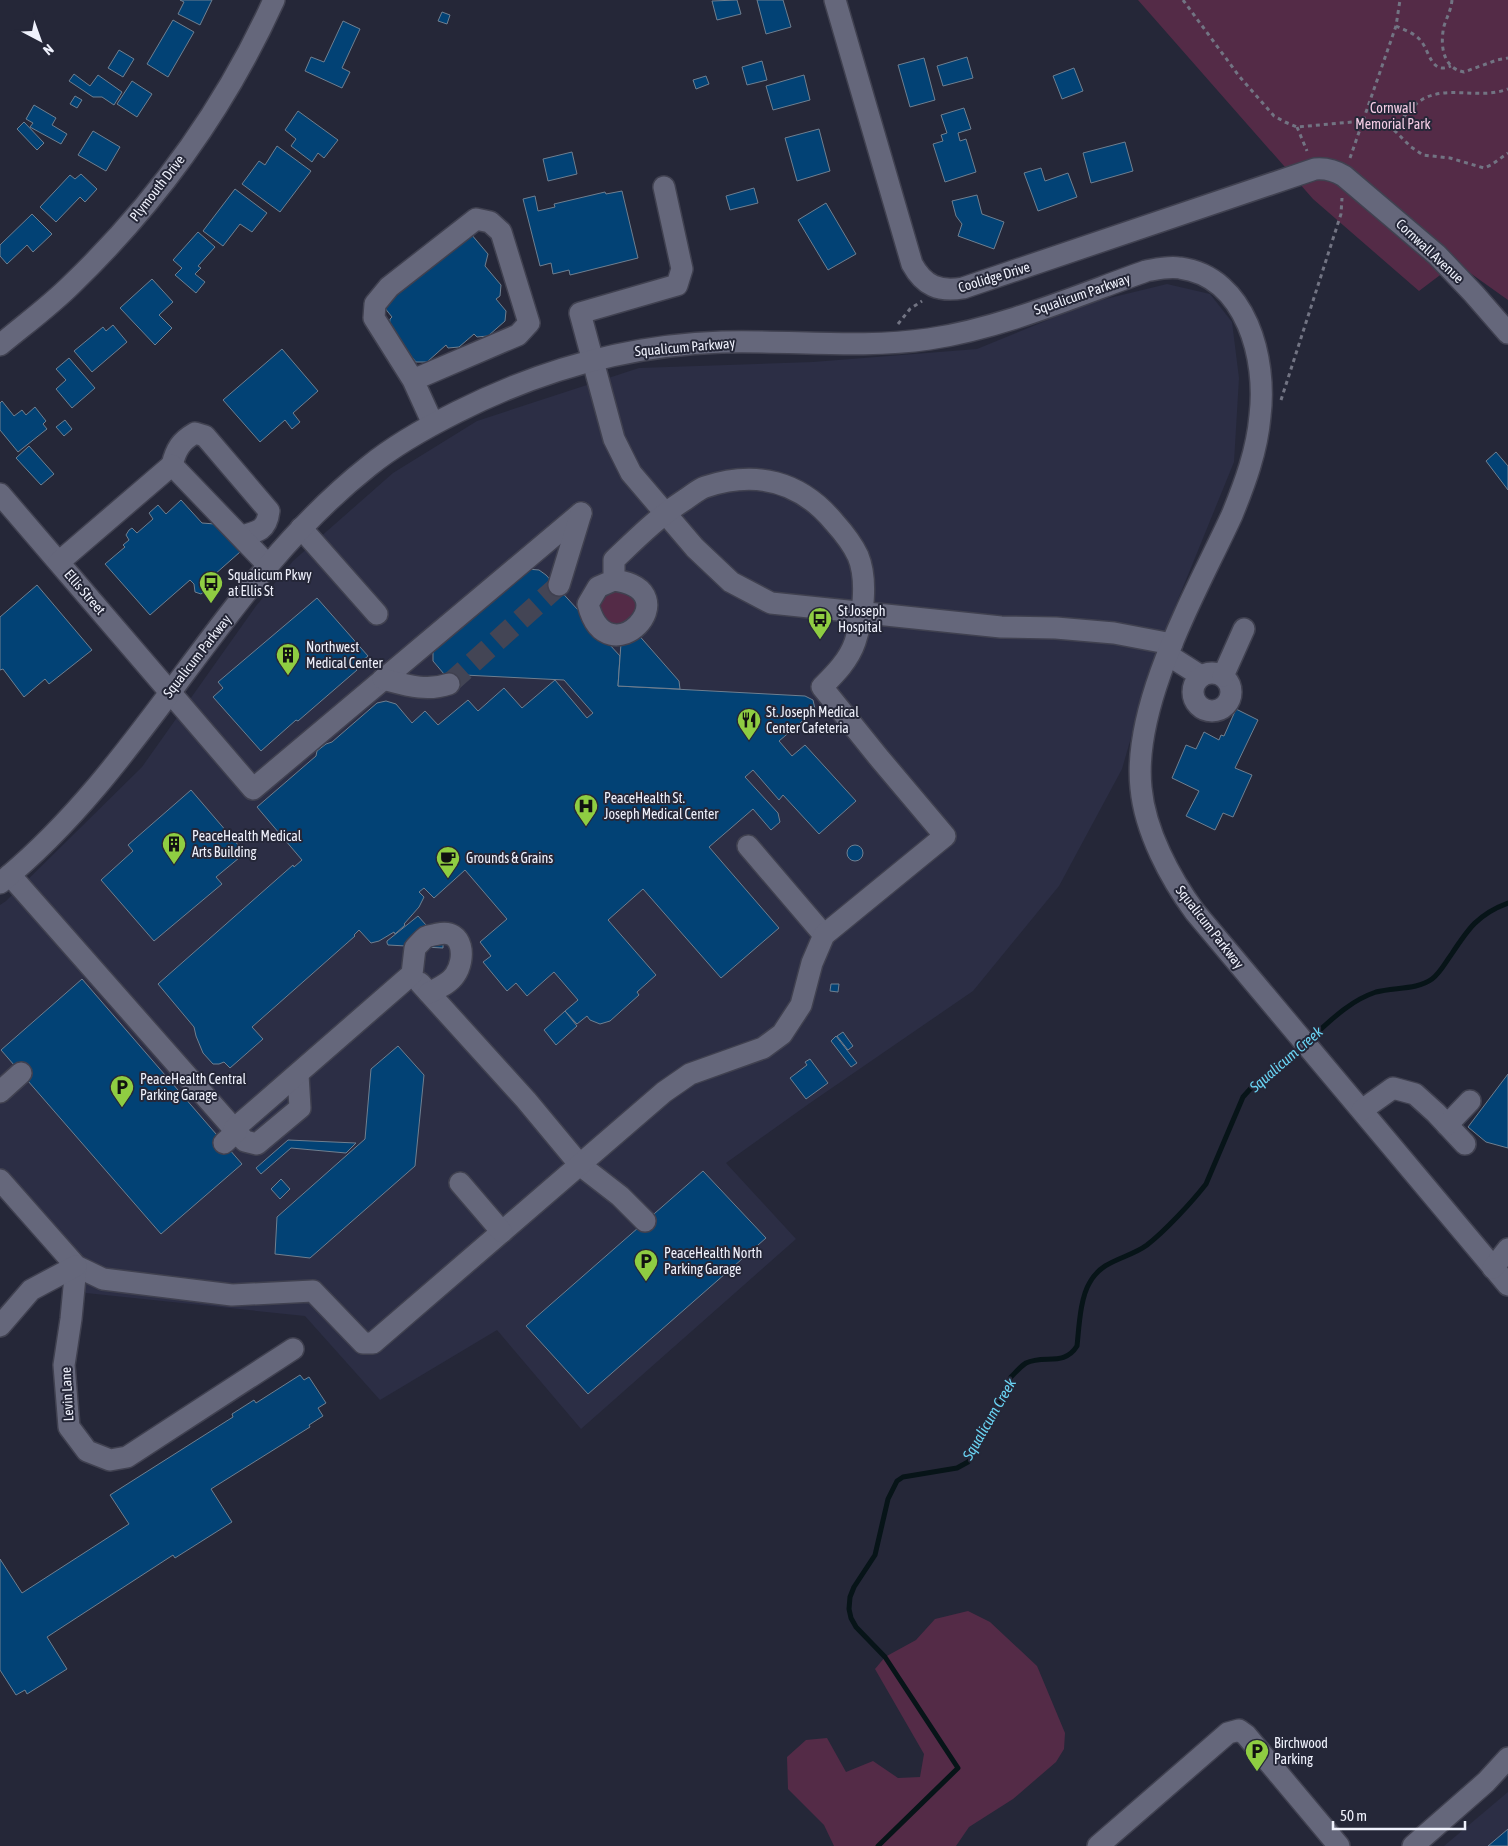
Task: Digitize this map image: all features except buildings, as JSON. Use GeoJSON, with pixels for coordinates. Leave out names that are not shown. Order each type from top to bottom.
{"type":"FeatureCollection","features":[{"type":"Feature","properties":{"kind":"street","name":"Plymouth Drive"},"geometry":{"type":"LineString","coordinates":[[0,346],[70,286],[113,242],[148,202],[214,111],[243,63],[274,0]]}},
{"type":"Feature","properties":{"kind":"street","name":"Coolidge Drive"},"geometry":{"type":"LineString","coordinates":[[835,0],[912,264],[924,281],[942,289],[963,288],[1314,169],[1334,170],[1344,176]]}},
{"type":"Feature","properties":{"kind":"street","name":"Cornwall Avenue"},"geometry":{"type":"LineString","coordinates":[[1344,176],[1437,255],[1508,333]]}},
{"type":"Feature","properties":{"kind":"street"},"geometry":{"type":"LineString","coordinates":[[664,187],[682,269],[676,285],[580,313],[614,440],[631,473],[695,548],[731,582],[771,603],[1001,627],[1056,628],[1114,634],[1170,650],[1201,676]]}},
{"type":"Feature","properties":{"kind":"street"},"geometry":{"type":"LineString","coordinates":[[414,380],[518,335],[529,323],[502,232],[490,222],[476,219],[389,287],[375,304],[374,318],[414,380],[433,424]]}},
{"type":"Feature","properties":{"kind":"street","name":"Squalicum Parkway"},"geometry":{"type":"LineString","coordinates":[[5,879],[74,814],[120,758],[170,690],[268,565],[301,528],[320,508],[370,465],[433,424],[489,396],[531,379],[626,352],[721,342],[886,343],[928,339],[968,332],[1005,321],[1146,271],[1163,267],[1179,267],[1192,270],[1207,277],[1222,288],[1235,303],[1253,334],[1257,351],[1261,389],[1261,414],[1251,464],[1235,508],[1170,650],[1148,715],[1140,769],[1141,789],[1151,829],[1165,864],[1180,891],[1195,912],[1508,1285]]}},
{"type":"Feature","properties":{"kind":"street"},"geometry":{"type":"LineString","coordinates":[[59,562],[172,465],[176,450],[184,440],[195,433],[205,436],[269,511],[268,522],[258,532],[241,536]]}},
{"type":"Feature","properties":{"kind":"street"},"geometry":{"type":"LineString","coordinates":[[172,465],[268,565]]}},
{"type":"Feature","properties":{"kind":"street"},"geometry":{"type":"LineString","coordinates":[[0,1180],[76,1266],[103,1278],[232,1295],[313,1292],[363,1343],[373,1343],[664,1092],[690,1074],[763,1048],[782,1034],[801,1005],[812,963],[824,934],[946,836],[822,687],[841,667],[855,643],[862,613],[864,585],[858,557],[845,535],[824,510],[800,491],[773,481],[752,478],[726,481],[703,488],[665,513],[614,560],[614,580]]}},
{"type":"Feature","properties":{"kind":"street","name":"Ellis Street"},"geometry":{"type":"LineString","coordinates":[[0,494],[253,789],[383,679]]}},
{"type":"Feature","properties":{"kind":"street"},"geometry":{"type":"LineString","coordinates":[[383,679],[581,513],[559,585]]}},
{"type":"Feature","properties":{"kind":"street"},"geometry":{"type":"LineString","coordinates":[[301,528],[377,614]]}},
{"type":"Feature","properties":{"kind":"street"},"geometry":{"type":"LineString","coordinates":[[1223,676],[1244,629]]}},
{"type":"Feature","properties":{"kind":"street"},"geometry":{"type":"LineString","coordinates":[[1211,673],[1223,676],[1230,686],[1230,699],[1222,709],[1210,712],[1199,706],[1193,696],[1195,683],[1201,676],[1211,673]]}},
{"type":"Feature","properties":{"kind":"street"},"geometry":{"type":"LineString","coordinates":[[383,679],[417,688],[439,687],[449,684]]}},
{"type":"Feature","properties":{"kind":"street"},"geometry":{"type":"LineString","coordinates":[[748,846],[824,934]]}},
{"type":"Feature","properties":{"kind":"street"},"geometry":{"type":"LineString","coordinates":[[5,879],[231,1135],[245,1141],[257,1144],[300,1108],[298,1075],[412,974],[415,948],[428,936],[442,933],[451,935],[457,940],[462,949],[462,960],[455,976],[444,985],[429,993]]}},
{"type":"Feature","properties":{"kind":"street"},"geometry":{"type":"LineString","coordinates":[[412,974],[526,1100],[580,1165],[620,1196],[645,1221]]}},
{"type":"Feature","properties":{"kind":"street"},"geometry":{"type":"LineString","coordinates":[[0,1092],[21,1074]]}},
{"type":"Feature","properties":{"kind":"street"},"geometry":{"type":"LineString","coordinates":[[1362,1110],[1393,1088],[1415,1094],[1465,1144]]}},
{"type":"Feature","properties":{"kind":"street"},"geometry":{"type":"LineString","coordinates":[[1447,1125],[1470,1101]]}},
{"type":"Feature","properties":{"kind":"street"},"geometry":{"type":"LineString","coordinates":[[460,1183],[502,1232]]}},
{"type":"Feature","properties":{"kind":"street"},"geometry":{"type":"LineString","coordinates":[[1493,1268],[1508,1249]]}},
{"type":"Feature","properties":{"kind":"street"},"geometry":{"type":"LineString","coordinates":[[0,1326],[31,1290],[76,1266]]}},
{"type":"Feature","properties":{"kind":"street","name":"Levin Lane"},"geometry":{"type":"LineString","coordinates":[[76,1266],[72,1318],[64,1365],[69,1427],[87,1451],[110,1460],[127,1457],[293,1349]]}},
{"type":"Feature","properties":{"kind":"street"},"geometry":{"type":"LineString","coordinates":[[1098,1846],[1228,1733],[1239,1730],[1246,1735],[1338,1846]]}},
{"type":"Feature","properties":{"kind":"street"},"geometry":{"type":"LineString","coordinates":[[1413,1846],[1486,1782],[1508,1758]]}},
{"type":"Feature","properties":{"kind":"path"},"geometry":{"type":"LineString","coordinates":[[1183,0],[1239,76],[1274,116],[1298,126],[1363,121],[1379,124],[1394,130],[1411,148],[1424,155],[1450,158],[1484,168],[1492,165],[1508,153]]}},
{"type":"Feature","properties":{"kind":"path"},"geometry":{"type":"LineString","coordinates":[[1281,402],[1341,214],[1344,176],[1396,26],[1400,0]]}},
{"type":"Feature","properties":{"kind":"path"},"geometry":{"type":"LineString","coordinates":[[1452,0],[1450,13],[1443,29],[1442,39],[1444,57],[1451,66],[1464,72],[1508,58]]}},
{"type":"Feature","properties":{"kind":"path"},"geometry":{"type":"LineString","coordinates":[[1396,26],[1420,40],[1431,60],[1438,68],[1444,69],[1451,66]]}},
{"type":"Feature","properties":{"kind":"path"},"geometry":{"type":"LineString","coordinates":[[1394,130],[1409,110],[1422,100],[1437,93],[1487,95],[1508,89]]}},
{"type":"Feature","properties":{"kind":"path"},"geometry":{"type":"LineString","coordinates":[[1298,126],[1314,169]]}},
{"type":"Feature","properties":{"kind":"path"},"geometry":{"type":"LineString","coordinates":[[886,343],[910,309],[942,289]]}},
{"type":"Feature","properties":{"kind":"shaded area","name":"PeaceHealth St. Joseph Medical Center"},"geometry":{"type":"Polygon","coordinates":[[[1167,284],[1210,294],[1232,322],[1239,378],[1234,462],[1153,661],[1122,769],[1059,886],[973,991],[726,1163],[796,1239],[581,1429],[497,1330],[380,1400],[305,1316],[86,1293],[0,1198],[0,905],[142,767],[256,606],[293,561],[393,473],[477,421],[639,368],[813,362],[977,349],[1089,303],[1167,284]]]}},
{"type":"Feature","properties":{"kind":"shaded area"},"geometry":{"type":"Polygon","coordinates":[[[1508,1792],[1508,1846],[1444,1846],[1508,1792]]]}},
{"type":"Feature","properties":{"kind":"green space","name":"Cornwall Memorial Park"},"geometry":{"type":"Polygon","coordinates":[[[1138,0],[1508,0],[1508,300],[1456,263],[1419,291],[1313,199],[1138,0]]]}},
{"type":"Feature","properties":{"kind":"green space"},"geometry":{"type":"Polygon","coordinates":[[[609,587],[638,595],[634,623],[607,626],[595,604],[609,587]]]}},
{"type":"Feature","properties":{"kind":"green space"},"geometry":{"type":"Polygon","coordinates":[[[968,1611],[990,1622],[1037,1666],[1065,1733],[1064,1749],[1056,1762],[1013,1799],[969,1827],[956,1846],[834,1846],[824,1825],[788,1789],[787,1757],[806,1740],[827,1738],[846,1772],[873,1761],[898,1778],[920,1777],[924,1754],[875,1669],[885,1657],[916,1640],[935,1619],[968,1611]]]}},
{"type":"Feature","properties":{"kind":"waterway","name":"Squalicum Creek"},"geometry":{"type":"LineString","coordinates":[[1309,1040],[1340,1012],[1366,996],[1383,990],[1419,985],[1432,979],[1475,923],[1489,912],[1508,903]]}},
{"type":"Feature","properties":{"kind":"waterway","name":"Squalicum Creek"},"geometry":{"type":"LineString","coordinates":[[878,1846],[958,1768],[885,1657],[856,1627],[849,1609],[850,1597],[854,1587],[875,1555],[888,1499],[897,1481],[903,1477],[957,1468],[968,1462],[1011,1377],[1020,1367],[1033,1361],[1060,1358],[1072,1352],[1077,1346],[1080,1313],[1084,1296],[1095,1274],[1109,1264],[1147,1245],[1186,1208],[1206,1184],[1243,1097],[1252,1087],[1273,1073],[1302,1046]]}},
{"type":"Feature","properties":{"kind":"tunnel"},"geometry":{"type":"LineString","coordinates":[[449,684],[559,585]]}},
{"type":"Feature","properties":{"kind":"place","name":"Squalicum Pkwy at Ellis St"},"geometry":{"type":"Point","coordinates":[211,604]}},
{"type":"Feature","properties":{"kind":"place","name":"St Joseph Hospital"},"geometry":{"type":"Point","coordinates":[820,640]}},
{"type":"Feature","properties":{"kind":"place","name":"Northwest Medical Center"},"geometry":{"type":"Point","coordinates":[288,676]}},
{"type":"Feature","properties":{"kind":"place","name":"St. Joseph Medical Center Cafeteria"},"geometry":{"type":"Point","coordinates":[749,741]}},
{"type":"Feature","properties":{"kind":"place","name":"PeaceHealth St. Joseph Medical Center"},"geometry":{"type":"Point","coordinates":[586,827]}},
{"type":"Feature","properties":{"kind":"place","name":"PeaceHealth Medical Arts Building"},"geometry":{"type":"Point","coordinates":[174,865]}},
{"type":"Feature","properties":{"kind":"place","name":"Grounds & Grains"},"geometry":{"type":"Point","coordinates":[448,879]}},
{"type":"Feature","properties":{"kind":"place","name":"PeaceHealth Central Parking Garage"},"geometry":{"type":"Point","coordinates":[122,1108]}},
{"type":"Feature","properties":{"kind":"place","name":"PeaceHealth North Parking Garage"},"geometry":{"type":"Point","coordinates":[646,1282]}},
{"type":"Feature","properties":{"kind":"place","name":"Birchwood Parking"},"geometry":{"type":"Point","coordinates":[1257,1772]}}]}
